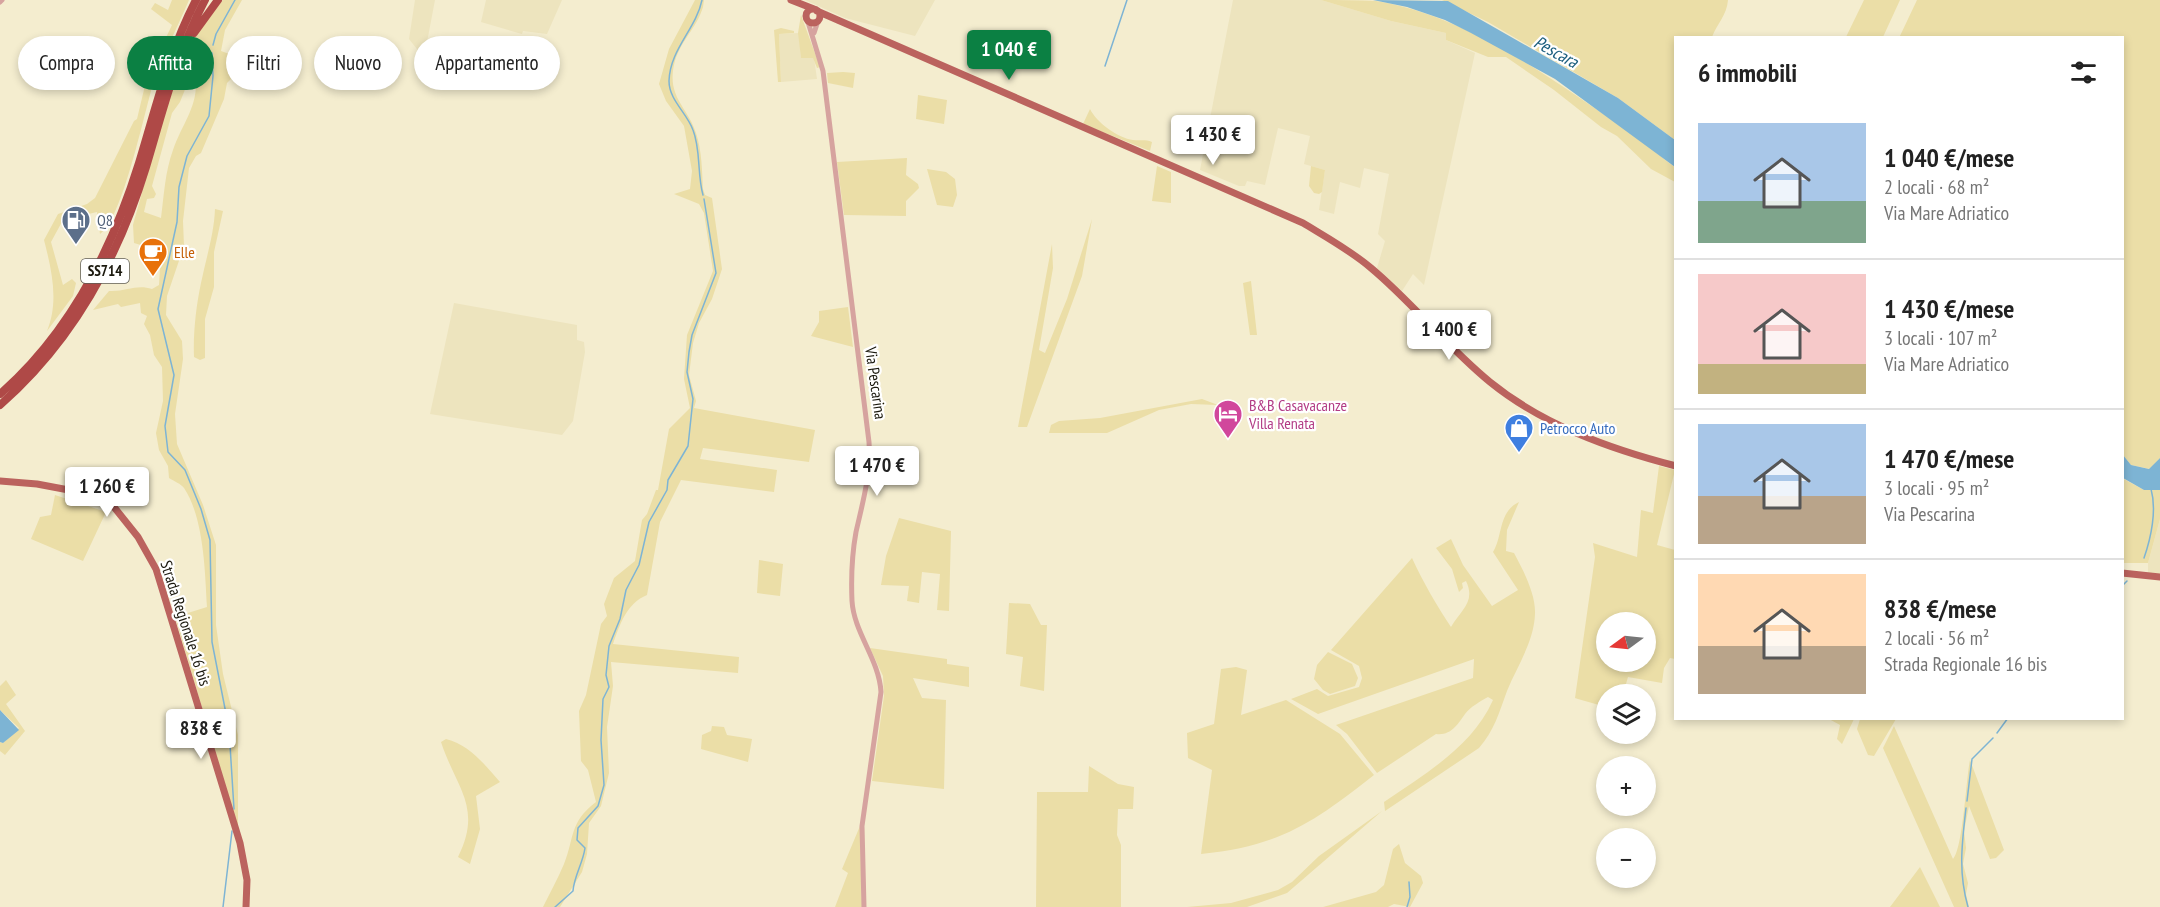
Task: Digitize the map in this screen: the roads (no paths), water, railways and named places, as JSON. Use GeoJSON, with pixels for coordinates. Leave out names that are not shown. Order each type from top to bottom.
{"type":"FeatureCollection","features":[{"type":"Feature","properties":{"kind":"highway","name":"SS714"},"geometry":{"type":"LineString","coordinates":[[0,394],[55,335],[102,261],[125,205],[170,57],[196,0]]}},
{"type":"Feature","properties":{"kind":"highway","name":"SS714"},"geometry":{"type":"LineString","coordinates":[[188,36],[205,0]]}},
{"type":"Feature","properties":{"kind":"highway"},"geometry":{"type":"LineString","coordinates":[[193,36],[204,16],[218,0]]}},
{"type":"Feature","properties":{"kind":"highway","name":"SS714"},"geometry":{"type":"LineString","coordinates":[[0,405],[52,350],[96,290],[133,206],[169,90]]}},
{"type":"Feature","properties":{"kind":"main road"},"geometry":{"type":"LineString","coordinates":[[791,0],[1193,176],[1237,190],[1242,196],[1303,223],[1346,248],[1372,268],[1490,382],[1539,415],[1602,442],[1674,465]]}},
{"type":"Feature","properties":{"kind":"main road"},"geometry":{"type":"LineString","coordinates":[[791,0],[807,20],[818,21],[833,18]]}},
{"type":"Feature","properties":{"kind":"main road"},"geometry":{"type":"LineString","coordinates":[[807,20],[807,12],[815,10]]}},
{"type":"Feature","properties":{"kind":"main road"},"geometry":{"type":"LineString","coordinates":[[815,10],[818,21]]}},
{"type":"Feature","properties":{"kind":"main road"},"geometry":{"type":"LineString","coordinates":[[1193,176],[1206,177],[1226,187]]}},
{"type":"Feature","properties":{"kind":"main road","name":"Strada Regionale 16 bis"},"geometry":{"type":"LineString","coordinates":[[0,481],[79,491],[102,500],[114,507],[127,521],[154,563],[240,843],[247,880],[246,907]]}},
{"type":"Feature","properties":{"kind":"main road"},"geometry":{"type":"LineString","coordinates":[[2124,573],[2160,577]]}},
{"type":"Feature","properties":{"kind":"street","name":"Via Pescarina"},"geometry":{"type":"LineString","coordinates":[[807,20],[814,38],[825,84],[870,450],[869,480],[856,536],[852,590],[854,614],[877,670],[881,692],[863,822],[864,907]]}},
{"type":"Feature","properties":{"kind":"street","name":"Via Pescarina"},"geometry":{"type":"LineString","coordinates":[[814,38],[814,29],[818,21]]}},
{"type":"Feature","properties":{"kind":"water","name":"Pescara"},"geometry":{"type":"Polygon","coordinates":[[[1373,0],[1448,1],[1618,98],[1674,139],[1674,166],[1555,79],[1445,20],[1407,7],[1373,0]]]}},
{"type":"Feature","properties":{"kind":"water"},"geometry":{"type":"Polygon","coordinates":[[[2124,456],[2131,465],[2149,469],[2160,458],[2160,490],[2144,490],[2124,479],[2124,456]]]}},
{"type":"Feature","properties":{"kind":"water"},"geometry":{"type":"Polygon","coordinates":[[[0,710],[19,730],[3,743],[0,742],[0,710]]]}},
{"type":"Feature","properties":{"kind":"waterway"},"geometry":{"type":"LineString","coordinates":[[214,41],[235,0]]}},
{"type":"Feature","properties":{"kind":"waterway"},"geometry":{"type":"LineString","coordinates":[[702,0],[678,49],[670,70],[669,81],[672,94],[690,124],[695,138],[703,195]]}},
{"type":"Feature","properties":{"kind":"waterway"},"geometry":{"type":"LineString","coordinates":[[1105,66],[1127,0]]}},
{"type":"Feature","properties":{"kind":"waterway"},"geometry":{"type":"LineString","coordinates":[[212,90],[209,116],[187,156],[179,187],[177,222],[158,309],[174,375],[165,426],[168,452],[185,470],[201,509],[210,540],[212,642],[229,729],[234,809]]}},
{"type":"Feature","properties":{"kind":"waterway"},"geometry":{"type":"LineString","coordinates":[[555,907],[573,891],[585,848],[577,840],[578,828],[598,806],[604,785],[601,740],[603,699],[609,687],[606,675],[609,646],[620,619],[626,590],[639,565],[649,522],[667,490],[668,480],[688,446],[693,399],[687,372],[689,352],[692,335],[716,273],[704,199]]}},
{"type":"Feature","properties":{"kind":"waterway"},"geometry":{"type":"LineString","coordinates":[[2144,558],[2152,524],[2151,489]]}},
{"type":"Feature","properties":{"kind":"waterway"},"geometry":{"type":"LineString","coordinates":[[2124,584],[2127,581]]}},
{"type":"Feature","properties":{"kind":"waterway"},"geometry":{"type":"LineString","coordinates":[[1997,733],[2007,720]]}},
{"type":"Feature","properties":{"kind":"waterway"},"geometry":{"type":"LineString","coordinates":[[1967,801],[1972,759],[1993,738]]}},
{"type":"Feature","properties":{"kind":"waterway"},"geometry":{"type":"LineString","coordinates":[[1966,808],[1962,870],[1968,907]]}},
{"type":"Feature","properties":{"kind":"waterway"},"geometry":{"type":"LineString","coordinates":[[223,907],[232,831]]}},
{"type":"Feature","properties":{"kind":"waterway"},"geometry":{"type":"LineString","coordinates":[[1407,907],[1410,897],[1409,882]]}},
{"type":"Feature","properties":{"kind":"place","name":"Q8"},"geometry":{"type":"Point","coordinates":[76,246]}},
{"type":"Feature","properties":{"kind":"place","name":"Elle"},"geometry":{"type":"Point","coordinates":[153,278]}},
{"type":"Feature","properties":{"kind":"place","name":"B&B Casavacanze Villa Renata"},"geometry":{"type":"Point","coordinates":[1228,440]}},
{"type":"Feature","properties":{"kind":"place","name":"Petrocco Auto"},"geometry":{"type":"Point","coordinates":[1519,454]}}]}
